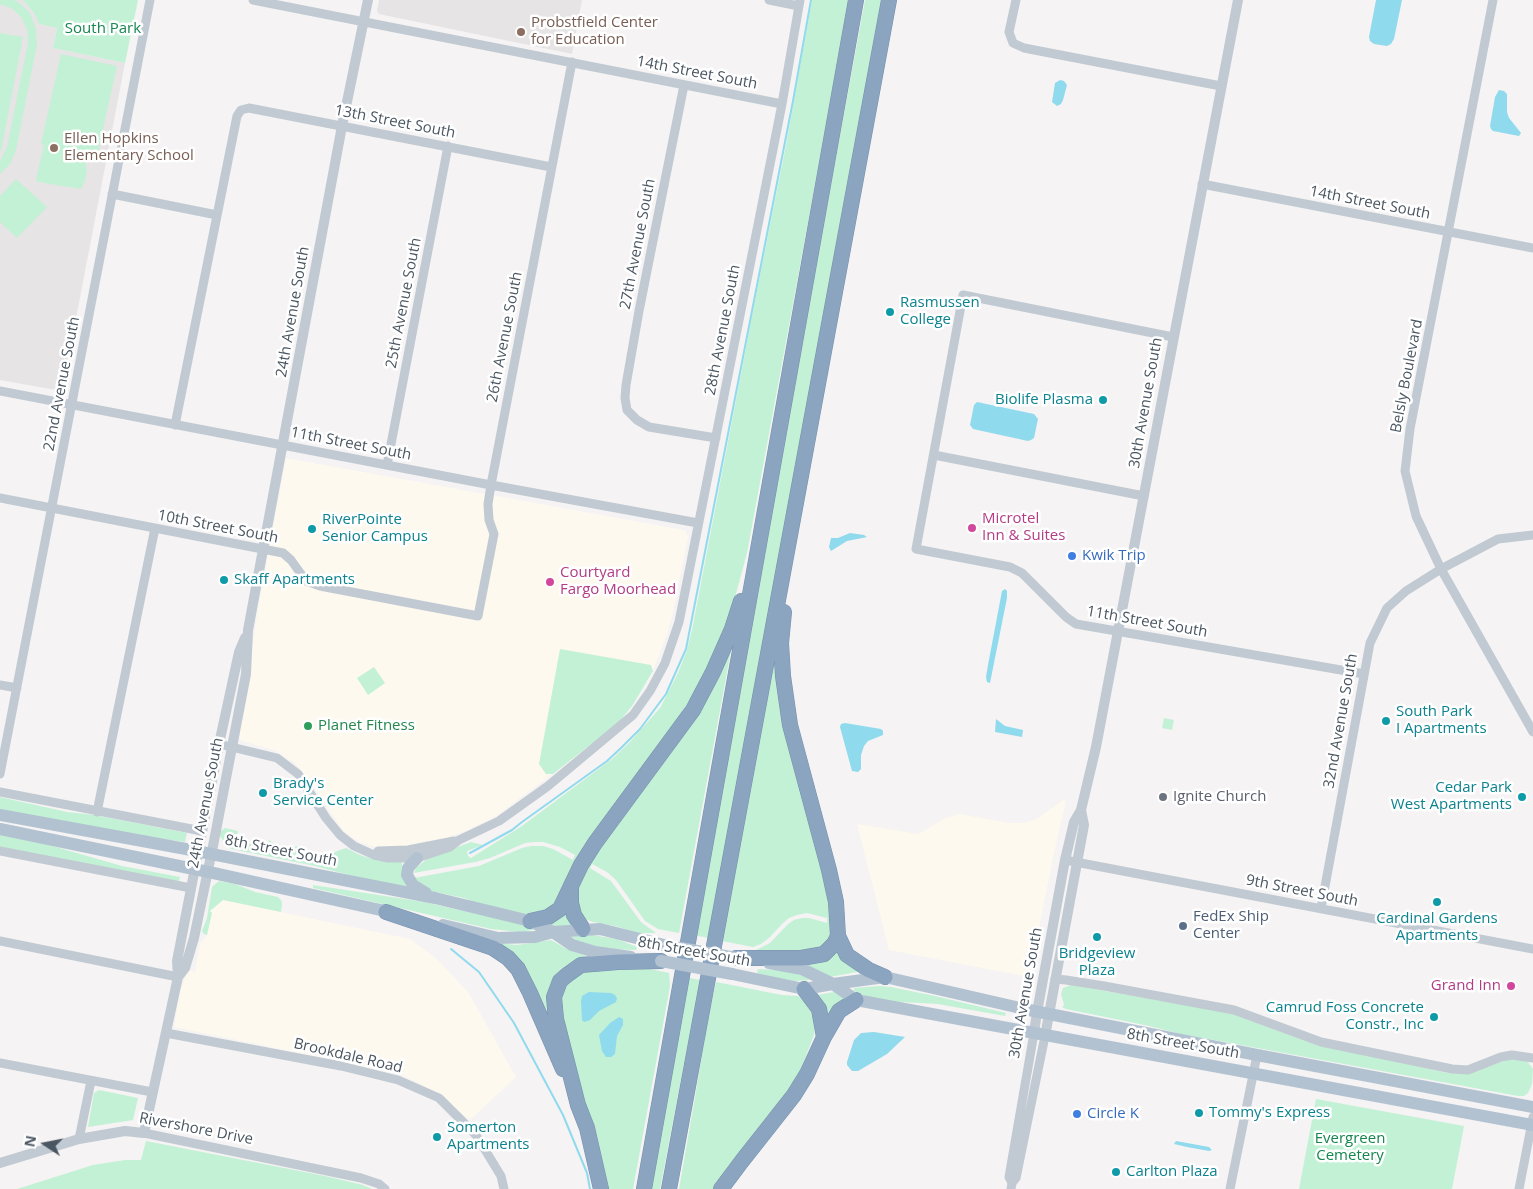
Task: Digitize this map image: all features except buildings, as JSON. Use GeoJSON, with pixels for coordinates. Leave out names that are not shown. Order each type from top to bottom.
{"type":"FeatureCollection","features":[{"type":"Feature","properties":{"kind":"highway"},"geometry":{"type":"LineString","coordinates":[[644,1189],[856,0]]}},
{"type":"Feature","properties":{"kind":"highway"},"geometry":{"type":"LineString","coordinates":[[669,1189],[889,0]]}},
{"type":"Feature","properties":{"kind":"highway"},"geometry":{"type":"LineString","coordinates":[[793,513],[781,643],[783,676],[790,725],[836,902],[838,936],[848,955],[862,966],[885,977]]}},
{"type":"Feature","properties":{"kind":"highway"},"geometry":{"type":"LineString","coordinates":[[530,921],[548,917],[560,909],[581,865],[595,843],[693,710],[713,672],[732,629],[746,582],[756,560]]}},
{"type":"Feature","properties":{"kind":"highway"},"geometry":{"type":"LineString","coordinates":[[571,889],[571,903],[574,915],[583,929]]}},
{"type":"Feature","properties":{"kind":"highway"},"geometry":{"type":"LineString","coordinates":[[386,912],[494,948],[508,958],[518,969],[587,1128],[601,1189]]}},
{"type":"Feature","properties":{"kind":"highway"},"geometry":{"type":"LineString","coordinates":[[736,958],[801,958],[824,954],[834,944],[838,936]]}},
{"type":"Feature","properties":{"kind":"highway"},"geometry":{"type":"LineString","coordinates":[[578,1105],[556,1019],[554,997],[556,988],[567,975],[581,965],[660,961]]}},
{"type":"Feature","properties":{"kind":"highway"},"geometry":{"type":"LineString","coordinates":[[804,989],[819,1010],[824,1037]]}},
{"type":"Feature","properties":{"kind":"highway"},"geometry":{"type":"LineString","coordinates":[[721,1189],[794,1095],[807,1074],[838,1011],[856,1000]]}},
{"type":"Feature","properties":{"kind":"main road","name":"8th Street South"},"geometry":{"type":"LineString","coordinates":[[0,815],[435,898],[530,921],[553,932],[572,945],[595,952],[660,961],[804,989],[885,977],[1043,1013],[1533,1107]]}},
{"type":"Feature","properties":{"kind":"main road","name":"8th Street South"},"geometry":{"type":"LineString","coordinates":[[0,829],[201,871],[498,938],[535,937],[553,932],[600,928],[664,945],[802,969],[833,984],[856,1000],[1533,1122]]}},
{"type":"Feature","properties":{"kind":"main road"},"geometry":{"type":"LineString","coordinates":[[417,858],[408,868],[410,881],[413,885],[435,898]]}},
{"type":"Feature","properties":{"kind":"street","name":"22nd Avenue South"},"geometry":{"type":"LineString","coordinates":[[0,774],[150,0]]}},
{"type":"Feature","properties":{"kind":"street","name":"14th Street South"},"geometry":{"type":"LineString","coordinates":[[256,0],[782,104]]}},
{"type":"Feature","properties":{"kind":"street","name":"24th Avenue South"},"geometry":{"type":"LineString","coordinates":[[178,977],[185,968],[194,938],[204,853],[232,747],[246,674],[248,630],[342,126],[368,0]]}},
{"type":"Feature","properties":{"kind":"street"},"geometry":{"type":"LineString","coordinates":[[769,0],[799,3]]}},
{"type":"Feature","properties":{"kind":"street"},"geometry":{"type":"LineString","coordinates":[[1016,0],[1009,32],[1013,43],[1024,48],[1221,86]]}},
{"type":"Feature","properties":{"kind":"street","name":"30th Avenue South"},"geometry":{"type":"LineString","coordinates":[[1011,1186],[1016,1178],[1024,1119],[1040,1034],[1065,860],[1074,822],[1081,810],[1096,747],[1238,0]]}},
{"type":"Feature","properties":{"kind":"street","name":"Belsly Boulevard"},"geometry":{"type":"LineString","coordinates":[[1493,0],[1410,429],[1405,471],[1416,516],[1441,569],[1533,732]]}},
{"type":"Feature","properties":{"kind":"street","name":"28th Avenue South"},"geometry":{"type":"LineString","coordinates":[[459,840],[499,821],[548,786],[633,715],[650,691],[665,663],[679,622],[782,104],[799,3]]}},
{"type":"Feature","properties":{"kind":"street","name":"26th Avenue South"},"geometry":{"type":"LineString","coordinates":[[478,616],[494,534],[489,520],[488,504],[491,485],[572,62]]}},
{"type":"Feature","properties":{"kind":"street","name":"27th Avenue South"},"geometry":{"type":"LineString","coordinates":[[684,84],[625,398],[627,410],[636,420],[649,427],[716,438]]}},
{"type":"Feature","properties":{"kind":"street","name":"13th Street South"},"geometry":{"type":"LineString","coordinates":[[217,215],[237,116],[241,110],[249,108],[552,167]]}},
{"type":"Feature","properties":{"kind":"street","name":"25th Avenue South"},"geometry":{"type":"LineString","coordinates":[[386,465],[448,146]]}},
{"type":"Feature","properties":{"kind":"street","name":"14th Street South"},"geometry":{"type":"LineString","coordinates":[[1202,184],[1533,248]]}},
{"type":"Feature","properties":{"kind":"street"},"geometry":{"type":"LineString","coordinates":[[112,194],[217,215],[175,425]]}},
{"type":"Feature","properties":{"kind":"street"},"geometry":{"type":"LineString","coordinates":[[1144,496],[934,455],[963,296],[1173,337]]}},
{"type":"Feature","properties":{"kind":"street","name":"11th Street South"},"geometry":{"type":"LineString","coordinates":[[0,391],[698,523]]}},
{"type":"Feature","properties":{"kind":"street","name":"11th Street South"},"geometry":{"type":"LineString","coordinates":[[934,455],[916,549],[1010,567],[1022,573],[1066,617],[1076,624],[1364,674]]}},
{"type":"Feature","properties":{"kind":"street","name":"10th Street South"},"geometry":{"type":"LineString","coordinates":[[0,498],[283,553],[306,581],[320,586],[478,616]]}},
{"type":"Feature","properties":{"kind":"street"},"geometry":{"type":"LineString","coordinates":[[97,812],[155,528]]}},
{"type":"Feature","properties":{"kind":"street","name":"32nd Avenue South"},"geometry":{"type":"LineString","coordinates":[[1322,908],[1370,643],[1387,608],[1406,590],[1498,539],[1533,535]]}},
{"type":"Feature","properties":{"kind":"street","name":"24th Avenue South"},"geometry":{"type":"LineString","coordinates":[[204,853],[202,831],[219,744],[239,652],[248,630]]}},
{"type":"Feature","properties":{"kind":"street"},"geometry":{"type":"LineString","coordinates":[[0,685],[16,688]]}},
{"type":"Feature","properties":{"kind":"street"},"geometry":{"type":"LineString","coordinates":[[230,690],[242,692]]}},
{"type":"Feature","properties":{"kind":"street"},"geometry":{"type":"LineString","coordinates":[[219,744],[277,758],[298,774],[335,829],[354,846],[374,855],[388,858],[417,858],[450,847],[459,840]]}},
{"type":"Feature","properties":{"kind":"street"},"geometry":{"type":"LineString","coordinates":[[0,792],[202,831]]}},
{"type":"Feature","properties":{"kind":"street","name":"30th Avenue South"},"geometry":{"type":"LineString","coordinates":[[1043,1013],[1055,980],[1084,825],[1081,810]]}},
{"type":"Feature","properties":{"kind":"street"},"geometry":{"type":"LineString","coordinates":[[363,850],[408,850],[459,840]]}},
{"type":"Feature","properties":{"kind":"street"},"geometry":{"type":"LineString","coordinates":[[0,851],[191,888]]}},
{"type":"Feature","properties":{"kind":"street","name":"9th Street South"},"geometry":{"type":"LineString","coordinates":[[1065,860],[1533,949]]}},
{"type":"Feature","properties":{"kind":"street","name":"24th Avenue South"},"geometry":{"type":"LineString","coordinates":[[144,1132],[178,977],[177,962],[191,888],[201,871]]}},
{"type":"Feature","properties":{"kind":"street"},"geometry":{"type":"LineString","coordinates":[[0,941],[178,977]]}},
{"type":"Feature","properties":{"kind":"street"},"geometry":{"type":"LineString","coordinates":[[1055,980],[1085,983],[1234,1010],[1321,1042],[1452,1069],[1468,1070],[1501,1057],[1512,1055],[1533,1058]]}},
{"type":"Feature","properties":{"kind":"street","name":"Brookdale Road"},"geometry":{"type":"LineString","coordinates":[[166,1033],[341,1066],[398,1080],[439,1098],[476,1136],[501,1176],[504,1189]]}},
{"type":"Feature","properties":{"kind":"street"},"geometry":{"type":"LineString","coordinates":[[1230,1189],[1256,1055]]}},
{"type":"Feature","properties":{"kind":"street"},"geometry":{"type":"LineString","coordinates":[[0,1063],[152,1092]]}},
{"type":"Feature","properties":{"kind":"street"},"geometry":{"type":"LineString","coordinates":[[79,1139],[91,1081]]}},
{"type":"Feature","properties":{"kind":"street"},"geometry":{"type":"LineString","coordinates":[[1519,1189],[1533,1122]]}},
{"type":"Feature","properties":{"kind":"street","name":"Rivershore Drive"},"geometry":{"type":"LineString","coordinates":[[0,1164],[79,1139],[125,1131],[144,1132],[361,1178],[379,1184],[385,1189]]}},
{"type":"Feature","properties":{"kind":"shaded area","name":"Ellen Hopkins Elementary School"},"geometry":{"type":"Polygon","coordinates":[[[0,0],[23,0],[34,13],[39,24],[57,28],[53,48],[125,63],[62,391],[0,380],[0,0]]]}},
{"type":"Feature","properties":{"kind":"shaded area","name":"Probstfield Center for Education"},"geometry":{"type":"Polygon","coordinates":[[[379,0],[582,0],[572,54],[379,14],[377,11],[379,0]]]}},
{"type":"Feature","properties":{"kind":"shaded area"},"geometry":{"type":"Polygon","coordinates":[[[286,458],[686,531],[688,537],[672,617],[651,676],[614,726],[496,816],[466,831],[429,844],[393,848],[375,847],[351,837],[342,829],[295,763],[274,750],[242,741],[239,738],[258,608],[286,458]]]}},
{"type":"Feature","properties":{"kind":"shaded area"},"geometry":{"type":"Polygon","coordinates":[[[1063,800],[1066,801],[1029,977],[889,950],[857,824],[918,834],[946,818],[959,814],[1010,823],[1023,823],[1037,819],[1063,800]]]}},
{"type":"Feature","properties":{"kind":"shaded area"},"geometry":{"type":"Polygon","coordinates":[[[223,900],[410,939],[437,959],[468,992],[516,1077],[470,1120],[440,1095],[396,1073],[174,1027],[180,991],[188,970],[195,972],[200,944],[207,935],[210,911],[223,900]]]}},
{"type":"Feature","properties":{"kind":"green space"},"geometry":{"type":"Polygon","coordinates":[[[0,0],[14,0],[30,13],[36,29],[37,44],[16,150],[10,164],[0,174],[0,161],[7,147],[28,43],[27,30],[22,18],[13,9],[0,4],[0,0]]]}},
{"type":"Feature","properties":{"kind":"green space","name":"South Park"},"geometry":{"type":"Polygon","coordinates":[[[23,0],[138,0],[125,63],[53,48],[57,28],[39,24],[34,13],[23,0]]]}},
{"type":"Feature","properties":{"kind":"green space"},"geometry":{"type":"Polygon","coordinates":[[[812,0],[849,0],[747,553],[728,623],[700,684],[557,906],[533,915],[480,905],[464,898],[430,891],[414,878],[479,866],[531,846],[543,846],[553,849],[573,860],[575,855],[560,847],[543,842],[534,842],[525,843],[490,858],[475,862],[414,873],[416,868],[428,858],[471,842],[483,845],[467,851],[468,856],[471,858],[522,826],[612,759],[660,708],[678,673],[692,630],[787,140],[812,0]]]}},
{"type":"Feature","properties":{"kind":"green space"},"geometry":{"type":"Polygon","coordinates":[[[865,0],[881,0],[709,938],[693,935],[865,0]]]}},
{"type":"Feature","properties":{"kind":"green space"},"geometry":{"type":"Polygon","coordinates":[[[0,33],[23,37],[1,151],[0,151],[0,33]]]}},
{"type":"Feature","properties":{"kind":"green space"},"geometry":{"type":"Polygon","coordinates":[[[61,54],[117,66],[97,156],[82,153],[87,170],[81,189],[38,182],[36,179],[44,145],[41,144],[61,54]]]}},
{"type":"Feature","properties":{"kind":"green space"},"geometry":{"type":"Polygon","coordinates":[[[16,179],[47,207],[17,238],[0,222],[0,196],[16,179]]]}},
{"type":"Feature","properties":{"kind":"green space"},"geometry":{"type":"Polygon","coordinates":[[[734,634],[679,933],[658,929],[645,921],[616,880],[607,872],[592,864],[590,868],[611,881],[641,922],[656,933],[638,933],[585,919],[580,914],[576,897],[584,870],[734,634]]]}},
{"type":"Feature","properties":{"kind":"green space"},"geometry":{"type":"Polygon","coordinates":[[[777,643],[833,926],[830,939],[818,951],[749,951],[756,950],[770,943],[794,920],[809,918],[827,923],[827,918],[807,913],[789,918],[769,938],[753,947],[722,941],[777,643]]]}},
{"type":"Feature","properties":{"kind":"green space"},"geometry":{"type":"Polygon","coordinates":[[[560,649],[651,665],[653,671],[632,706],[618,723],[553,774],[546,774],[539,764],[560,649]]]}},
{"type":"Feature","properties":{"kind":"green space"},"geometry":{"type":"Polygon","coordinates":[[[374,667],[385,683],[368,695],[357,678],[374,667]]]}},
{"type":"Feature","properties":{"kind":"green space"},"geometry":{"type":"Polygon","coordinates":[[[1164,718],[1174,720],[1172,730],[1162,728],[1164,718]]]}},
{"type":"Feature","properties":{"kind":"green space"},"geometry":{"type":"Polygon","coordinates":[[[0,797],[67,812],[95,815],[187,833],[185,842],[135,835],[0,810],[0,797]]]}},
{"type":"Feature","properties":{"kind":"green space"},"geometry":{"type":"Polygon","coordinates":[[[225,828],[238,831],[236,841],[267,847],[269,840],[282,849],[297,846],[298,853],[331,859],[332,853],[346,848],[369,858],[402,861],[402,869],[410,888],[232,849],[227,847],[220,836],[220,832],[225,828]]]}},
{"type":"Feature","properties":{"kind":"green space"},"geometry":{"type":"Polygon","coordinates":[[[0,835],[49,845],[122,866],[180,877],[179,882],[0,847],[0,835]]]}},
{"type":"Feature","properties":{"kind":"green space"},"geometry":{"type":"Polygon","coordinates":[[[219,881],[278,897],[282,904],[281,912],[223,900],[210,911],[212,913],[207,935],[204,934],[202,931],[207,918],[212,887],[219,881]]]}},
{"type":"Feature","properties":{"kind":"green space"},"geometry":{"type":"Polygon","coordinates":[[[313,885],[424,902],[517,923],[533,930],[519,932],[491,929],[313,888],[313,885]]]}},
{"type":"Feature","properties":{"kind":"green space"},"geometry":{"type":"Polygon","coordinates":[[[565,908],[574,924],[553,928],[545,923],[565,908]]]}},
{"type":"Feature","properties":{"kind":"green space"},"geometry":{"type":"Polygon","coordinates":[[[592,935],[617,939],[637,947],[636,950],[606,949],[577,941],[571,937],[592,935]]]}},
{"type":"Feature","properties":{"kind":"green space"},"geometry":{"type":"Polygon","coordinates":[[[551,940],[588,957],[561,973],[564,1059],[496,943],[517,945],[551,940]]]}},
{"type":"Feature","properties":{"kind":"green space"},"geometry":{"type":"Polygon","coordinates":[[[837,949],[862,971],[830,977],[799,962],[837,949]]]}},
{"type":"Feature","properties":{"kind":"green space"},"geometry":{"type":"Polygon","coordinates":[[[636,966],[669,973],[670,986],[633,1189],[605,1189],[560,1016],[561,990],[584,969],[636,966]]]}},
{"type":"Feature","properties":{"kind":"green space"},"geometry":{"type":"Polygon","coordinates":[[[758,969],[790,971],[810,980],[795,981],[770,977],[757,973],[758,969]]]}},
{"type":"Feature","properties":{"kind":"green space"},"geometry":{"type":"Polygon","coordinates":[[[685,977],[700,980],[660,1189],[647,1189],[685,977]]]}},
{"type":"Feature","properties":{"kind":"green space"},"geometry":{"type":"Polygon","coordinates":[[[716,982],[782,995],[798,996],[811,1007],[815,1023],[814,1035],[800,1071],[785,1095],[757,1129],[716,1189],[679,1189],[708,1019],[716,982]]]}},
{"type":"Feature","properties":{"kind":"green space"},"geometry":{"type":"Polygon","coordinates":[[[1071,985],[1230,1013],[1319,1046],[1447,1073],[1468,1073],[1507,1060],[1527,1061],[1533,1069],[1532,1084],[1528,1093],[1524,1096],[1518,1096],[1181,1034],[1066,1009],[1062,1007],[1064,1005],[1061,994],[1063,988],[1071,985]]]}},
{"type":"Feature","properties":{"kind":"green space"},"geometry":{"type":"Polygon","coordinates":[[[879,986],[935,996],[1006,1013],[1005,1016],[938,1004],[884,1001],[870,998],[854,991],[854,988],[879,986]]]}},
{"type":"Feature","properties":{"kind":"green space"},"geometry":{"type":"Polygon","coordinates":[[[834,992],[843,997],[843,999],[836,1004],[828,1019],[817,995],[834,992]]]}},
{"type":"Feature","properties":{"kind":"green space"},"geometry":{"type":"Polygon","coordinates":[[[99,1090],[138,1098],[133,1120],[88,1127],[94,1093],[99,1090]]]}},
{"type":"Feature","properties":{"kind":"green space","name":"Evergreen Cemetery"},"geometry":{"type":"Polygon","coordinates":[[[1316,1099],[1464,1126],[1452,1189],[1299,1189],[1316,1099]]]}},
{"type":"Feature","properties":{"kind":"green space"},"geometry":{"type":"Polygon","coordinates":[[[146,1141],[325,1176],[372,1189],[17,1189],[93,1165],[125,1160],[141,1160],[146,1141]]]}},
{"type":"Feature","properties":{"kind":"water"},"geometry":{"type":"Polygon","coordinates":[[[1376,0],[1402,0],[1394,39],[1387,46],[1374,44],[1370,41],[1369,37],[1376,0]]]}},
{"type":"Feature","properties":{"kind":"water"},"geometry":{"type":"Polygon","coordinates":[[[1060,80],[1064,81],[1067,85],[1063,100],[1057,106],[1052,102],[1055,83],[1060,80]]]}},
{"type":"Feature","properties":{"kind":"water"},"geometry":{"type":"Polygon","coordinates":[[[1499,90],[1507,94],[1507,112],[1509,118],[1521,133],[1519,136],[1491,129],[1495,97],[1499,90]]]}},
{"type":"Feature","properties":{"kind":"water"},"geometry":{"type":"Polygon","coordinates":[[[977,402],[1034,414],[1038,419],[1034,438],[1028,441],[973,429],[970,425],[974,405],[977,402]]]}},
{"type":"Feature","properties":{"kind":"water"},"geometry":{"type":"Polygon","coordinates":[[[850,533],[867,537],[847,541],[831,551],[829,547],[831,538],[838,538],[850,533]]]}},
{"type":"Feature","properties":{"kind":"water"},"geometry":{"type":"Polygon","coordinates":[[[1005,589],[1007,591],[1007,598],[990,683],[987,682],[986,677],[1002,591],[1005,589]]]}},
{"type":"Feature","properties":{"kind":"water"},"geometry":{"type":"Polygon","coordinates":[[[996,719],[1005,726],[1023,730],[1022,737],[995,732],[996,719]]]}},
{"type":"Feature","properties":{"kind":"water"},"geometry":{"type":"Polygon","coordinates":[[[841,724],[881,729],[883,731],[883,735],[868,741],[864,746],[861,755],[861,769],[858,772],[852,771],[840,727],[841,724]]]}},
{"type":"Feature","properties":{"kind":"water"},"geometry":{"type":"Polygon","coordinates":[[[589,992],[611,993],[617,998],[616,1002],[584,1022],[582,1020],[581,1001],[582,996],[589,992]]]}},
{"type":"Feature","properties":{"kind":"water"},"geometry":{"type":"Polygon","coordinates":[[[619,1017],[623,1019],[623,1025],[617,1036],[615,1054],[611,1057],[606,1057],[602,1051],[599,1035],[610,1023],[619,1017]]]}},
{"type":"Feature","properties":{"kind":"water"},"geometry":{"type":"Polygon","coordinates":[[[874,1032],[905,1037],[887,1054],[858,1071],[852,1071],[847,1062],[854,1040],[861,1033],[874,1032]]]}},
{"type":"Feature","properties":{"kind":"water"},"geometry":{"type":"Polygon","coordinates":[[[1176,1141],[1209,1147],[1212,1150],[1174,1144],[1176,1141]]]}},
{"type":"Feature","properties":{"kind":"waterway"},"geometry":{"type":"LineString","coordinates":[[470,853],[512,830],[607,761],[621,748],[640,729],[666,694],[686,649],[811,0]]}},
{"type":"Feature","properties":{"kind":"waterway"},"geometry":{"type":"LineString","coordinates":[[451,949],[479,972],[514,1023],[563,1115],[587,1173],[590,1189]]}},
{"type":"Feature","properties":{"kind":"place","name":"Probstfield Center for Education"},"geometry":{"type":"Point","coordinates":[521,32]}},
{"type":"Feature","properties":{"kind":"place","name":"Ellen Hopkins Elementary School"},"geometry":{"type":"Point","coordinates":[54,148]}},
{"type":"Feature","properties":{"kind":"place","name":"Rasmussen College"},"geometry":{"type":"Point","coordinates":[890,312]}},
{"type":"Feature","properties":{"kind":"place","name":"Biolife Plasma"},"geometry":{"type":"Point","coordinates":[1103,400]}},
{"type":"Feature","properties":{"kind":"place","name":"Microtel Inn & Suites"},"geometry":{"type":"Point","coordinates":[972,528]}},
{"type":"Feature","properties":{"kind":"place","name":"RiverPointe Senior Campus"},"geometry":{"type":"Point","coordinates":[312,529]}},
{"type":"Feature","properties":{"kind":"place","name":"Kwik Trip"},"geometry":{"type":"Point","coordinates":[1072,556]}},
{"type":"Feature","properties":{"kind":"place","name":"Skaff Apartments"},"geometry":{"type":"Point","coordinates":[224,580]}},
{"type":"Feature","properties":{"kind":"place","name":"Courtyard Fargo Moorhead"},"geometry":{"type":"Point","coordinates":[550,582]}},
{"type":"Feature","properties":{"kind":"place","name":"South Park I Apartments"},"geometry":{"type":"Point","coordinates":[1386,721]}},
{"type":"Feature","properties":{"kind":"place","name":"Planet Fitness"},"geometry":{"type":"Point","coordinates":[308,726]}},
{"type":"Feature","properties":{"kind":"place","name":"Brady's Service Center"},"geometry":{"type":"Point","coordinates":[263,793]}},
{"type":"Feature","properties":{"kind":"place","name":"Ignite Church"},"geometry":{"type":"Point","coordinates":[1163,797]}},
{"type":"Feature","properties":{"kind":"place","name":"Cedar Park West Apartments"},"geometry":{"type":"Point","coordinates":[1522,797]}},
{"type":"Feature","properties":{"kind":"place","name":"Cardinal Gardens Apartments"},"geometry":{"type":"Point","coordinates":[1437,902]}},
{"type":"Feature","properties":{"kind":"place","name":"FedEx Ship Center"},"geometry":{"type":"Point","coordinates":[1183,926]}},
{"type":"Feature","properties":{"kind":"place","name":"Bridgeview Plaza"},"geometry":{"type":"Point","coordinates":[1097,937]}},
{"type":"Feature","properties":{"kind":"place","name":"Grand Inn"},"geometry":{"type":"Point","coordinates":[1511,986]}},
{"type":"Feature","properties":{"kind":"place","name":"Camrud Foss Concrete Constr., Inc"},"geometry":{"type":"Point","coordinates":[1434,1017]}},
{"type":"Feature","properties":{"kind":"place","name":"Tommy's Express"},"geometry":{"type":"Point","coordinates":[1199,1113]}},
{"type":"Feature","properties":{"kind":"place","name":"Circle K"},"geometry":{"type":"Point","coordinates":[1077,1114]}},
{"type":"Feature","properties":{"kind":"place","name":"Somerton Apartments"},"geometry":{"type":"Point","coordinates":[437,1137]}},
{"type":"Feature","properties":{"kind":"place","name":"Carlton Plaza"},"geometry":{"type":"Point","coordinates":[1116,1172]}}]}
